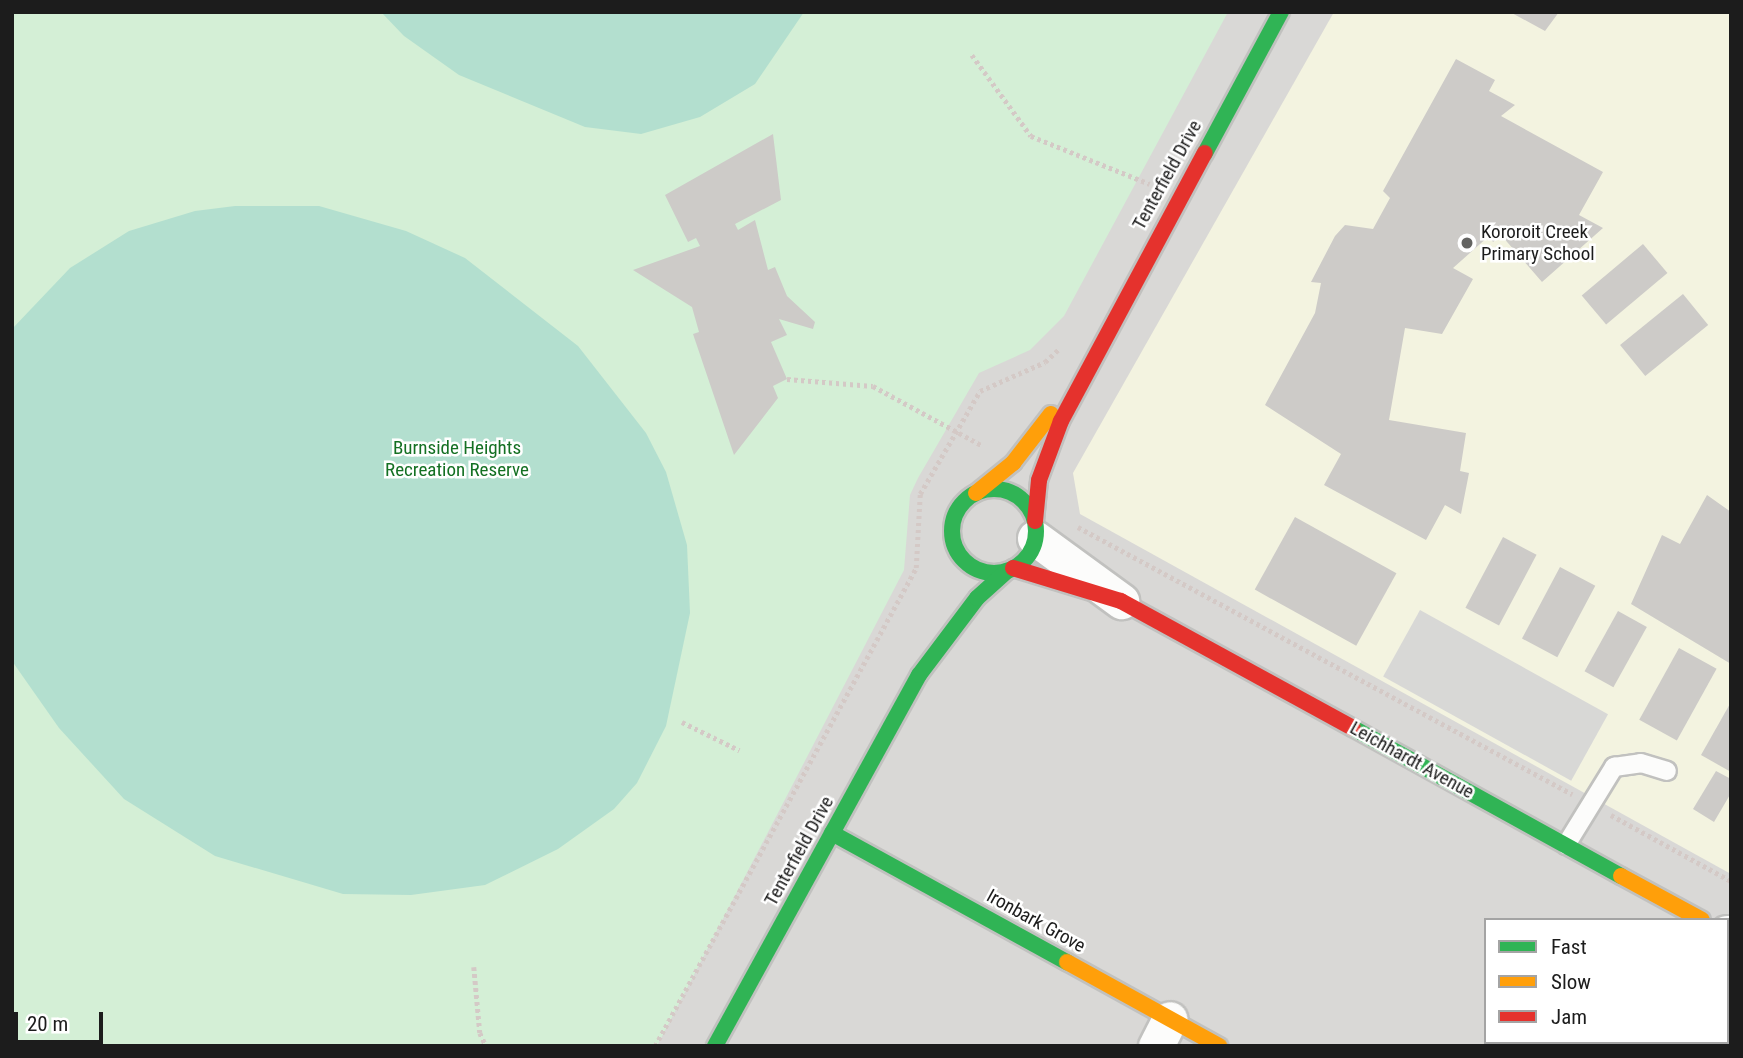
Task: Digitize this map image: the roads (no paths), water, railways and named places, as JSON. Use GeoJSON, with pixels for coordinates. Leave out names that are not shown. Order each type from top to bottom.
{"type":"FeatureCollection","features":[{"type":"Feature","properties":{"kind":"street","name":"Tenterfield Drive"},"geometry":{"type":"LineString","coordinates":[[1035,530],[1039,480],[1049,449],[1091,358],[1281,12]]}},
{"type":"Feature","properties":{"kind":"street","name":"Tenterfield Drive"},"geometry":{"type":"LineString","coordinates":[[975,494],[1013,463],[1091,358]]}},
{"type":"Feature","properties":{"kind":"street"},"geometry":{"type":"LineString","coordinates":[[951,575],[957,513],[975,494],[1012,493],[1035,530],[1029,554],[1010,569],[977,569],[956,545]]}},
{"type":"Feature","properties":{"kind":"street","name":"Leichhardt Avenue"},"geometry":{"type":"LineString","coordinates":[[1035,530],[1121,601],[1698,918]]}},
{"type":"Feature","properties":{"kind":"street","name":"Tenterfield Drive"},"geometry":{"type":"LineString","coordinates":[[715,1046],[919,676],[977,598],[1010,569]]}},
{"type":"Feature","properties":{"kind":"street","name":"Leichhardt Avenue"},"geometry":{"type":"LineString","coordinates":[[1010,569],[1121,601]]}},
{"type":"Feature","properties":{"kind":"street","name":"Tenterfield Drive"},"geometry":{"type":"LineString","coordinates":[[919,676],[943,611]]}},
{"type":"Feature","properties":{"kind":"street","name":"Ironbark Grove"},"geometry":{"type":"LineString","coordinates":[[832,833],[1163,1032],[1219,1046]]}},
{"type":"Feature","properties":{"kind":"lane"},"geometry":{"type":"LineString","coordinates":[[1566,845],[1614,767],[1641,763],[1667,771]]}},
{"type":"Feature","properties":{"kind":"place","name":"Kororoit Creek Primary School"},"geometry":{"type":"Point","coordinates":[1467,243]}},
{"type":"Feature","properties":{"kind":"park label","name":"Burnside Heights Recreation Reserve"},"geometry":{"type":"Point","coordinates":[457,459]}}]}
